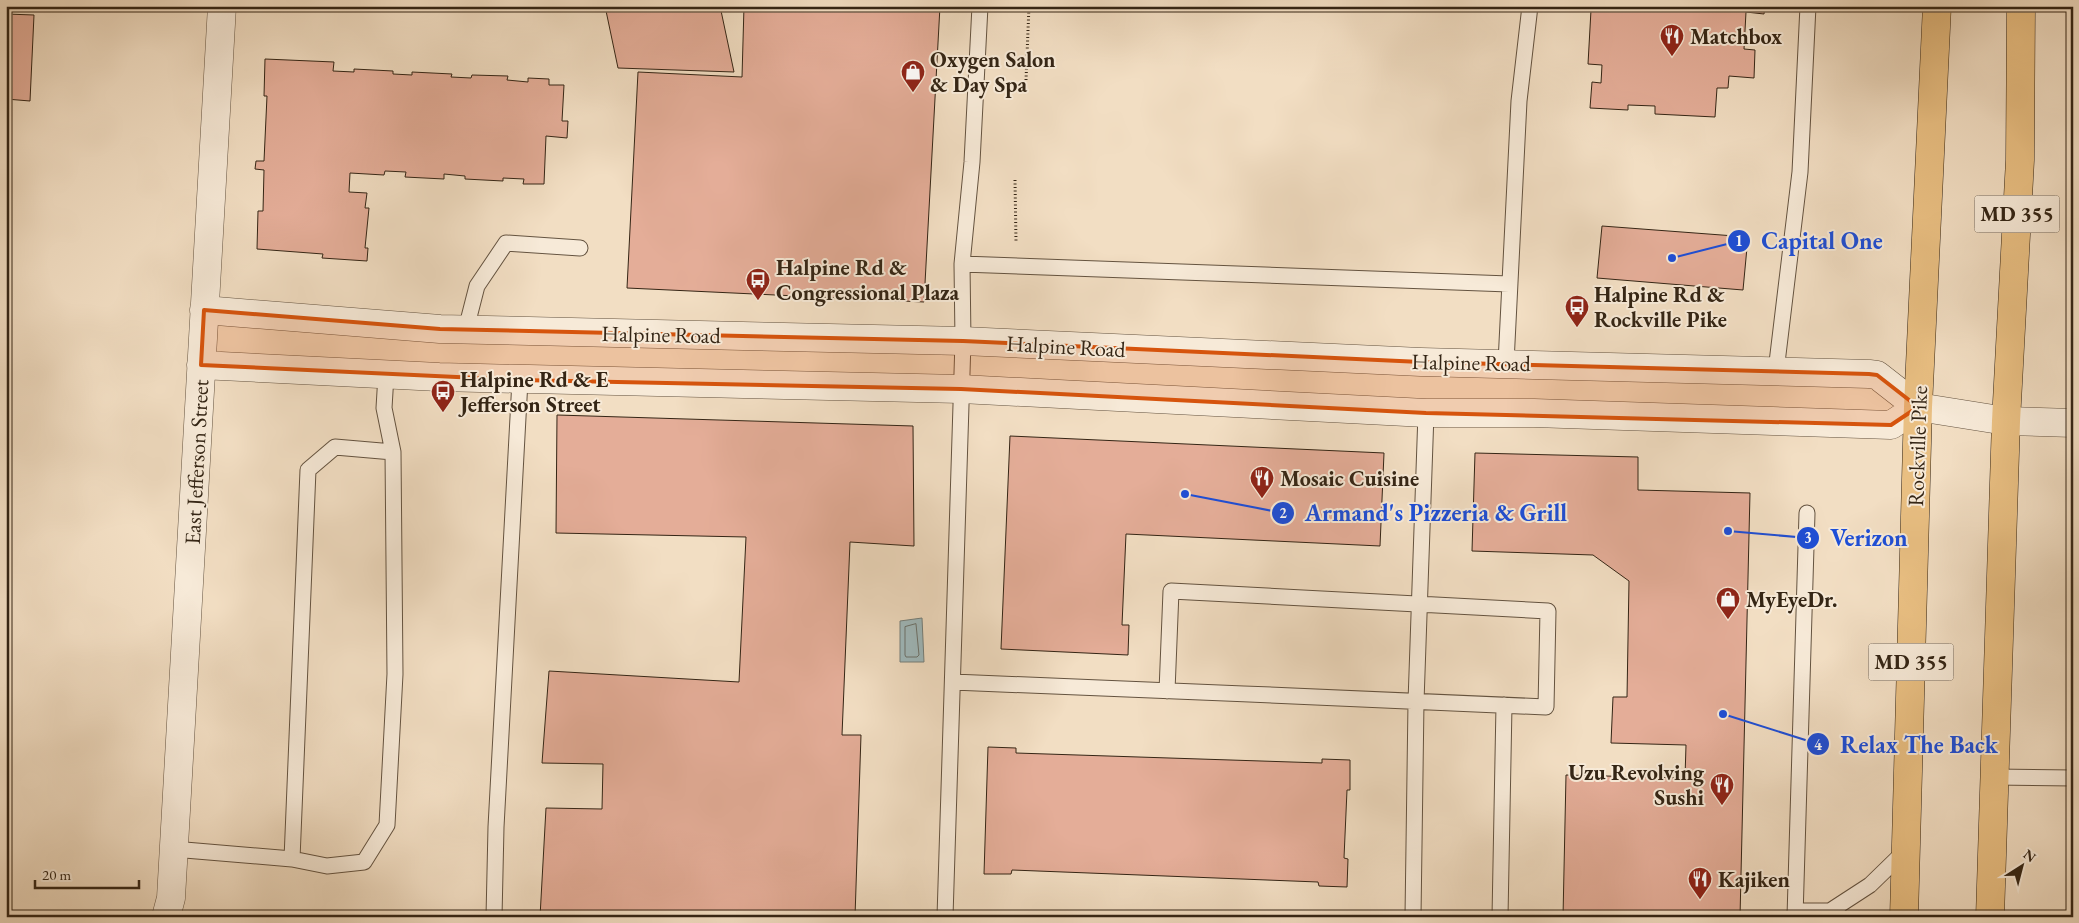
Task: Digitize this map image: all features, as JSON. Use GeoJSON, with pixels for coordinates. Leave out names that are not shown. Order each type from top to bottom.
{"type":"FeatureCollection","features":[{"type":"Feature","properties":{"kind":"main road","name":"Rockville Pike"},"geometry":{"type":"LineString","coordinates":[[1904,917],[1918,407],[1937,6]]}},
{"type":"Feature","properties":{"kind":"main road","name":"MD 355"},"geometry":{"type":"LineString","coordinates":[[1990,917],[2006,420],[2020,160],[2021,6]]}},
{"type":"Feature","properties":{"kind":"street","name":"East Jefferson Street"},"geometry":{"type":"LineString","coordinates":[[166,917],[171,898],[222,6]]}},
{"type":"Feature","properties":{"kind":"street","name":"Halpine Road"},"geometry":{"type":"LineString","coordinates":[[204,310],[466,329],[963,342],[1411,361],[1776,371],[1877,376],[1918,407],[2006,420],[2073,423]]}},
{"type":"Feature","properties":{"kind":"street"},"geometry":{"type":"LineString","coordinates":[[201,365],[520,380],[961,389],[1426,412],[1553,414],[1891,425],[1918,407]]}},
{"type":"Feature","properties":{"kind":"lane"},"geometry":{"type":"LineString","coordinates":[[945,917],[963,342],[962,264],[972,162],[980,6]]}},
{"type":"Feature","properties":{"kind":"lane"},"geometry":{"type":"LineString","coordinates":[[1506,363],[1520,101],[1530,6]]}},
{"type":"Feature","properties":{"kind":"lane"},"geometry":{"type":"LineString","coordinates":[[1776,371],[1800,172],[1808,6]]}},
{"type":"Feature","properties":{"kind":"lane"},"geometry":{"type":"LineString","coordinates":[[466,329],[477,286],[506,243],[580,248]]}},
{"type":"Feature","properties":{"kind":"lane"},"geometry":{"type":"LineString","coordinates":[[962,264],[1509,284]]}},
{"type":"Feature","properties":{"kind":"lane"},"geometry":{"type":"LineString","coordinates":[[173,849],[292,859],[327,866],[364,862],[387,825],[395,674],[393,452],[384,408],[386,375]]}},
{"type":"Feature","properties":{"kind":"lane"},"geometry":{"type":"LineString","coordinates":[[494,917],[496,827],[520,380]]}},
{"type":"Feature","properties":{"kind":"lane"},"geometry":{"type":"LineString","coordinates":[[1413,917],[1416,702],[1426,412]]}},
{"type":"Feature","properties":{"kind":"lane"},"geometry":{"type":"LineString","coordinates":[[292,859],[308,470],[335,447],[393,452]]}},
{"type":"Feature","properties":{"kind":"lane"},"geometry":{"type":"LineString","coordinates":[[1807,513],[1795,914],[1836,914],[1870,885],[1906,850]]}},
{"type":"Feature","properties":{"kind":"lane"},"geometry":{"type":"LineString","coordinates":[[953,682],[1546,707],[1548,611],[1171,591],[1167,691]]}},
{"type":"Feature","properties":{"kind":"lane"},"geometry":{"type":"LineString","coordinates":[[1500,917],[1504,705]]}},
{"type":"Feature","properties":{"kind":"lane"},"geometry":{"type":"LineString","coordinates":[[1994,777],[2073,778]]}},
{"type":"Feature","properties":{"kind":"path"},"geometry":{"type":"LineString","coordinates":[[1026,80],[1029,6]]}},
{"type":"Feature","properties":{"kind":"path"},"geometry":{"type":"LineString","coordinates":[[1015,180],[1017,266]]}},
{"type":"Feature","properties":{"kind":"highlighted area"},"geometry":{"type":"Polygon","coordinates":[[[204,310],[440,329],[963,341],[1421,362],[1869,374],[1877,375],[1918,407],[1891,425],[1426,413],[961,389],[520,380],[201,365],[204,310]]]}},
{"type":"Feature","properties":{"kind":"water"},"geometry":{"type":"Polygon","coordinates":[[[922,618],[924,662],[900,662],[900,621],[922,618]]]}},
{"type":"Feature","properties":{"kind":"building"},"geometry":{"type":"Polygon","coordinates":[[[605,6],[720,6],[734,72],[618,68],[605,6]]]}},
{"type":"Feature","properties":{"kind":"building"},"geometry":{"type":"Polygon","coordinates":[[[744,6],[940,6],[924,302],[627,288],[638,72],[742,77],[744,6]]]}},
{"type":"Feature","properties":{"kind":"building","name":"Matchbox"},"geometry":{"type":"Polygon","coordinates":[[[1598,6],[1765,6],[1764,14],[1746,12],[1744,49],[1755,50],[1754,78],[1729,76],[1728,88],[1717,88],[1715,117],[1655,114],[1655,106],[1628,105],[1628,110],[1590,108],[1592,82],[1601,83],[1602,65],[1588,64],[1591,10],[1598,10],[1598,6]]]}},
{"type":"Feature","properties":{"kind":"building"},"geometry":{"type":"Polygon","coordinates":[[[6,14],[34,15],[30,101],[6,99],[6,14]]]}},
{"type":"Feature","properties":{"kind":"building"},"geometry":{"type":"Polygon","coordinates":[[[265,59],[334,62],[333,71],[354,72],[354,69],[393,71],[393,74],[412,75],[412,72],[452,74],[451,77],[471,78],[472,75],[508,76],[507,80],[528,82],[528,78],[549,79],[549,85],[564,85],[562,121],[568,121],[567,138],[546,136],[544,184],[523,184],[524,179],[503,178],[503,181],[465,179],[465,176],[444,174],[444,179],[405,177],[406,172],[385,171],[384,175],[350,173],[349,192],[367,193],[365,208],[369,208],[365,248],[368,248],[367,261],[322,258],[323,254],[257,249],[258,211],[263,211],[264,170],[255,169],[256,161],[264,161],[267,96],[264,96],[265,59]]]}},
{"type":"Feature","properties":{"kind":"building"},"geometry":{"type":"Polygon","coordinates":[[[1602,226],[1748,237],[1743,290],[1597,278],[1602,226]]]}},
{"type":"Feature","properties":{"kind":"building"},"geometry":{"type":"Polygon","coordinates":[[[557,415],[913,426],[914,546],[850,542],[842,735],[861,735],[855,917],[540,917],[546,808],[602,809],[603,764],[542,763],[549,671],[739,682],[746,537],[556,533],[557,415]]]}},
{"type":"Feature","properties":{"kind":"building"},"geometry":{"type":"Polygon","coordinates":[[[1010,436],[1384,453],[1380,546],[1126,534],[1122,625],[1129,625],[1128,655],[1001,649],[1010,436]]]}},
{"type":"Feature","properties":{"kind":"building"},"geometry":{"type":"Polygon","coordinates":[[[1475,453],[1638,457],[1638,490],[1750,493],[1740,917],[1563,917],[1566,775],[1685,778],[1686,745],[1611,743],[1613,697],[1627,697],[1629,581],[1593,555],[1472,551],[1475,453]]]}},
{"type":"Feature","properties":{"kind":"building"},"geometry":{"type":"Polygon","coordinates":[[[988,747],[1016,748],[1016,753],[1322,763],[1322,759],[1350,760],[1350,790],[1347,790],[1344,858],[1348,859],[1347,887],[1319,886],[1318,882],[1012,870],[1011,874],[984,874],[988,747]]]}},
{"type":"Feature","properties":{"kind":"place","name":"Matchbox"},"geometry":{"type":"Point","coordinates":[1672,57]}},
{"type":"Feature","properties":{"kind":"place","name":"Oxygen Salon & Day Spa"},"geometry":{"type":"Point","coordinates":[913,93]}},
{"type":"Feature","properties":{"kind":"place","name":"Capital One"},"geometry":{"type":"Point","coordinates":[1672,258]}},
{"type":"Feature","properties":{"kind":"place","name":"Halpine Rd & Congressional Plaza"},"geometry":{"type":"Point","coordinates":[758,301]}},
{"type":"Feature","properties":{"kind":"place","name":"Halpine Rd & Rockville Pike"},"geometry":{"type":"Point","coordinates":[1577,328]}},
{"type":"Feature","properties":{"kind":"place","name":"Halpine Rd & E Jefferson Street"},"geometry":{"type":"Point","coordinates":[443,413]}},
{"type":"Feature","properties":{"kind":"place","name":"Armand's Pizzeria & Grill"},"geometry":{"type":"Point","coordinates":[1185,494]}},
{"type":"Feature","properties":{"kind":"place","name":"Mosaic Cuisine"},"geometry":{"type":"Point","coordinates":[1262,499]}},
{"type":"Feature","properties":{"kind":"place","name":"Verizon"},"geometry":{"type":"Point","coordinates":[1728,531]}},
{"type":"Feature","properties":{"kind":"place","name":"MyEyeDr."},"geometry":{"type":"Point","coordinates":[1728,620]}},
{"type":"Feature","properties":{"kind":"place","name":"Relax The Back"},"geometry":{"type":"Point","coordinates":[1723,714]}},
{"type":"Feature","properties":{"kind":"place","name":"Uzu Revolving Sushi"},"geometry":{"type":"Point","coordinates":[1722,806]}},
{"type":"Feature","properties":{"kind":"place","name":"Kajiken"},"geometry":{"type":"Point","coordinates":[1700,900]}}]}
